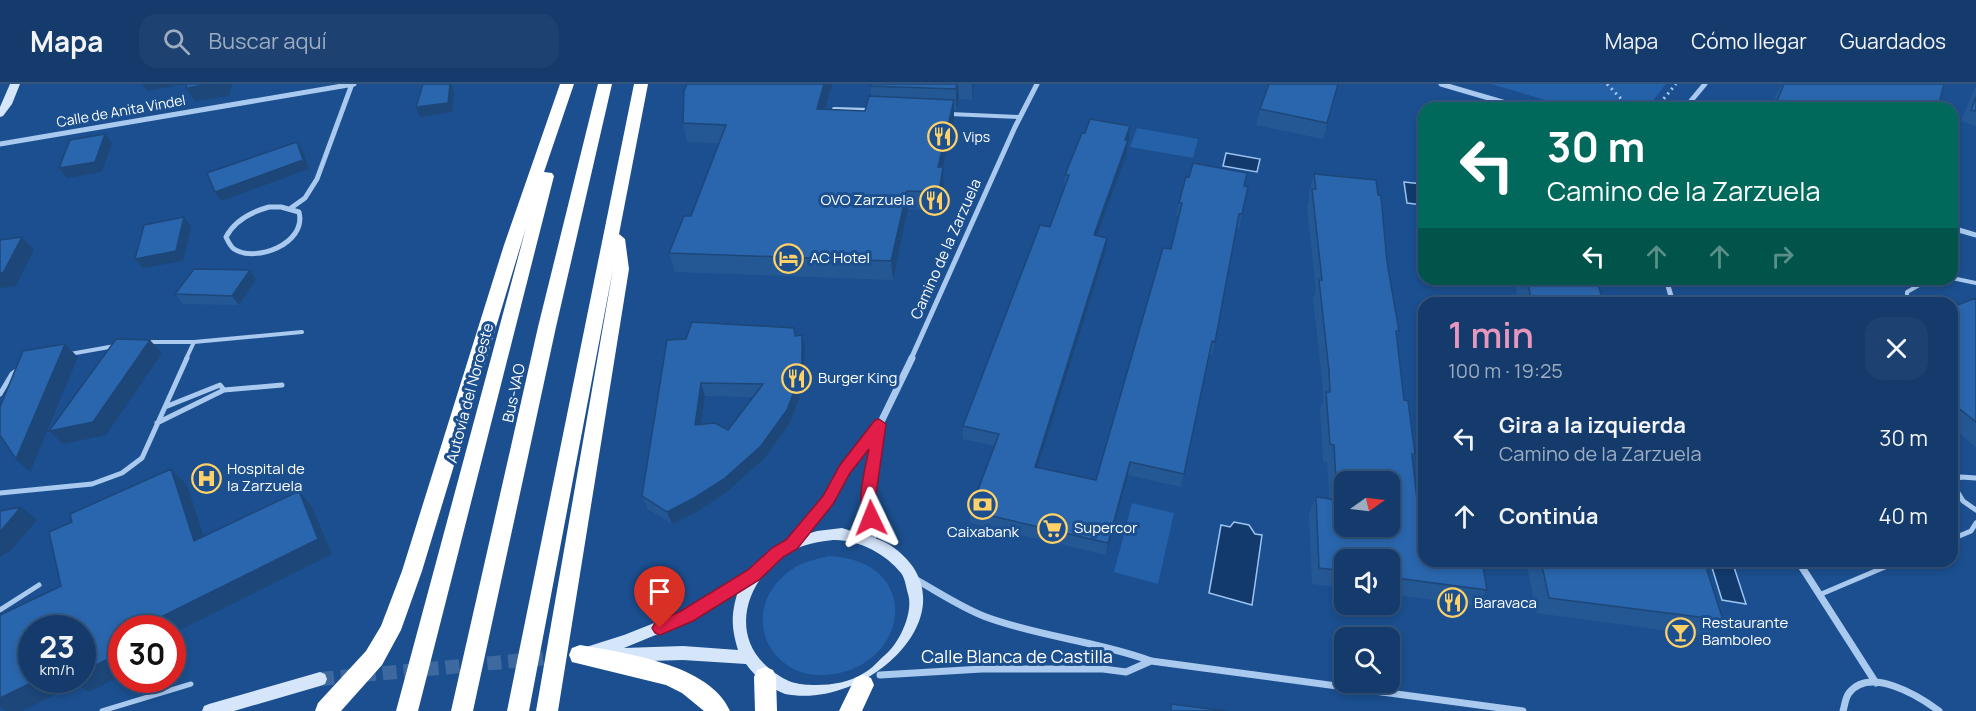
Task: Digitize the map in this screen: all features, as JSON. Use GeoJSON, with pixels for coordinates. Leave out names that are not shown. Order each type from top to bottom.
{"type":"FeatureCollection","features":[{"type":"Feature","properties":{"kind":"highway"},"geometry":{"type":"LineString","coordinates":[[326,711],[353,684],[374,658],[390,630],[412,571],[512,244],[569,84]]}},
{"type":"Feature","properties":{"kind":"highway","name":"Autovía del Noroeste"},"geometry":{"type":"LineString","coordinates":[[407,711],[569,84]]}},
{"type":"Feature","properties":{"kind":"highway","name":"Bus-VAO"},"geometry":{"type":"LineString","coordinates":[[462,711],[547,327],[605,84]]}},
{"type":"Feature","properties":{"kind":"highway"},"geometry":{"type":"LineString","coordinates":[[518,711],[641,84]]}},
{"type":"Feature","properties":{"kind":"highway"},"geometry":{"type":"LineString","coordinates":[[547,711],[615,315],[621,269],[615,225]]}},
{"type":"Feature","properties":{"kind":"highway"},"geometry":{"type":"LineString","coordinates":[[580,656],[663,672],[687,682],[705,695],[719,711]]}},
{"type":"Feature","properties":{"kind":"highway"},"geometry":{"type":"LineString","coordinates":[[765,677],[766,711]]}},
{"type":"Feature","properties":{"kind":"highway"},"geometry":{"type":"LineString","coordinates":[[850,711],[872,680]]}},
{"type":"Feature","properties":{"kind":"main road"},"geometry":{"type":"LineString","coordinates":[[0,114],[15,84]]}},
{"type":"Feature","properties":{"kind":"main road"},"geometry":{"type":"LineString","coordinates":[[580,656],[626,641],[687,616],[754,575],[777,552],[792,544],[825,535],[842,534],[873,542],[889,550],[911,576],[917,596],[916,617],[911,638],[898,658],[872,680],[843,692],[801,693],[782,687],[765,677],[748,657],[740,638],[739,616],[743,594],[754,575]]}},
{"type":"Feature","properties":{"kind":"main road"},"geometry":{"type":"LineString","coordinates":[[580,656],[683,653],[748,657]]}},
{"type":"Feature","properties":{"kind":"main road"},"geometry":{"type":"LineString","coordinates":[[209,711],[320,680]]}},
{"type":"Feature","properties":{"kind":"street","name":"Calle de Anita Vindel"},"geometry":{"type":"LineString","coordinates":[[0,144],[353,84]]}},
{"type":"Feature","properties":{"kind":"street","name":"Calle de Anita Vindel"},"geometry":{"type":"LineString","coordinates":[[291,208],[305,198],[317,179],[353,84]]}},
{"type":"Feature","properties":{"kind":"street","name":"Camino de la Zarzuela"},"geometry":{"type":"LineString","coordinates":[[792,544],[828,500],[845,469],[879,424],[933,313],[1020,117],[1037,84]]}},
{"type":"Feature","properties":{"kind":"street"},"geometry":{"type":"LineString","coordinates":[[1441,84],[1502,102]]}},
{"type":"Feature","properties":{"kind":"street"},"geometry":{"type":"LineString","coordinates":[[1690,102],[1705,84]]}},
{"type":"Feature","properties":{"kind":"street"},"geometry":{"type":"LineString","coordinates":[[269,207],[291,208],[299,212],[303,218],[302,225],[298,233],[284,244],[252,254],[241,253],[227,244],[226,237],[230,230],[246,216],[269,207]]}},
{"type":"Feature","properties":{"kind":"street"},"geometry":{"type":"LineString","coordinates":[[1958,230],[1976,235]]}},
{"type":"Feature","properties":{"kind":"street","name":"Camino de la Zarzuela"},"geometry":{"type":"LineString","coordinates":[[873,542],[869,494],[879,424]]}},
{"type":"Feature","properties":{"kind":"street"},"geometry":{"type":"LineString","coordinates":[[1802,567],[1876,683]]}},
{"type":"Feature","properties":{"kind":"street","name":"Calle Blanca de Castilla"},"geometry":{"type":"LineString","coordinates":[[911,576],[986,617],[1101,647],[1129,651],[1151,661],[1523,711]]}},
{"type":"Feature","properties":{"kind":"street","name":"Calle Blanca de Castilla"},"geometry":{"type":"LineString","coordinates":[[872,680],[993,669],[1102,669],[1126,672],[1151,661]]}},
{"type":"Feature","properties":{"kind":"street"},"geometry":{"type":"LineString","coordinates":[[1842,710],[1845,698],[1852,689],[1863,684],[1876,683],[1894,685],[1912,693],[1939,711]]}},
{"type":"Feature","properties":{"kind":"lane"},"geometry":{"type":"LineString","coordinates":[[834,109],[880,111]]}},
{"type":"Feature","properties":{"kind":"lane"},"geometry":{"type":"LineString","coordinates":[[938,113],[1020,117]]}},
{"type":"Feature","properties":{"kind":"lane"},"geometry":{"type":"LineString","coordinates":[[1958,279],[1976,283]]}},
{"type":"Feature","properties":{"kind":"lane"},"geometry":{"type":"LineString","coordinates":[[1907,297],[1907,292],[1919,285]]}},
{"type":"Feature","properties":{"kind":"lane"},"geometry":{"type":"LineString","coordinates":[[142,342],[194,342],[302,332]]}},
{"type":"Feature","properties":{"kind":"lane"},"geometry":{"type":"LineString","coordinates":[[0,493],[92,484],[122,473],[142,458],[194,342]]}},
{"type":"Feature","properties":{"kind":"lane"},"geometry":{"type":"LineString","coordinates":[[65,354],[120,346]]}},
{"type":"Feature","properties":{"kind":"lane"},"geometry":{"type":"LineString","coordinates":[[0,394],[12,374],[26,364]]}},
{"type":"Feature","properties":{"kind":"lane"},"geometry":{"type":"LineString","coordinates":[[165,407],[220,385],[224,390]]}},
{"type":"Feature","properties":{"kind":"lane"},"geometry":{"type":"LineString","coordinates":[[157,423],[224,390],[282,385]]}},
{"type":"Feature","properties":{"kind":"lane"},"geometry":{"type":"LineString","coordinates":[[1958,478],[1976,478]]}},
{"type":"Feature","properties":{"kind":"lane"},"geometry":{"type":"LineString","coordinates":[[1958,493],[1963,501],[1976,510]]}},
{"type":"Feature","properties":{"kind":"lane"},"geometry":{"type":"LineString","coordinates":[[1958,536],[1971,531],[1976,523]]}},
{"type":"Feature","properties":{"kind":"lane"},"geometry":{"type":"LineString","coordinates":[[1819,595],[1885,567]]}},
{"type":"Feature","properties":{"kind":"lane"},"geometry":{"type":"LineString","coordinates":[[0,610],[39,585]]}},
{"type":"Feature","properties":{"kind":"lane"},"geometry":{"type":"LineString","coordinates":[[102,711],[191,684]]}},
{"type":"Feature","properties":{"kind":"path"},"geometry":{"type":"LineString","coordinates":[[1607,84],[1624,102]]}},
{"type":"Feature","properties":{"kind":"path"},"geometry":{"type":"LineString","coordinates":[[1661,102],[1676,84]]}},
{"type":"Feature","properties":{"kind":"shaded area"},"geometry":{"type":"Polygon","coordinates":[[[1491,84],[1666,84],[1652,102],[1552,102],[1491,84]]]}},
{"type":"Feature","properties":{"kind":"shaded area"},"geometry":{"type":"Polygon","coordinates":[[[1137,128],[1198,139],[1193,158],[1130,147],[1137,128]]]}},
{"type":"Feature","properties":{"kind":"shaded area"},"geometry":{"type":"Polygon","coordinates":[[[1226,153],[1260,159],[1257,172],[1223,166],[1226,153]]]}},
{"type":"Feature","properties":{"kind":"shaded area"},"geometry":{"type":"Polygon","coordinates":[[[1404,182],[1418,183],[1418,204],[1407,203],[1404,182]]]}},
{"type":"Feature","properties":{"kind":"shaded area"},"geometry":{"type":"Polygon","coordinates":[[[1132,503],[1174,513],[1158,584],[1114,572],[1132,503]]]}},
{"type":"Feature","properties":{"kind":"shaded area"},"geometry":{"type":"Polygon","coordinates":[[[1234,522],[1249,525],[1255,534],[1262,535],[1252,605],[1209,593],[1221,525],[1230,527],[1234,522]]]}},
{"type":"Feature","properties":{"kind":"shaded area"},"geometry":{"type":"Polygon","coordinates":[[[829,556],[860,562],[881,576],[893,594],[895,615],[889,636],[875,655],[854,668],[826,675],[811,674],[791,668],[776,655],[768,643],[763,617],[765,604],[779,580],[800,565],[829,556]]]}},
{"type":"Feature","properties":{"kind":"shaded area"},"geometry":{"type":"Polygon","coordinates":[[[1712,567],[1734,567],[1746,604],[1722,600],[1712,567]]]}},
{"type":"Feature","properties":{"kind":"building"},"geometry":{"type":"Polygon","coordinates":[[[187,84],[211,84],[186,88],[187,84]]]}},
{"type":"Feature","properties":{"kind":"building"},"geometry":{"type":"Polygon","coordinates":[[[423,84],[450,84],[448,103],[416,107],[423,84]]]}},
{"type":"Feature","properties":{"kind":"building"},"geometry":{"type":"Polygon","coordinates":[[[687,84],[824,84],[817,109],[865,111],[869,96],[954,100],[938,167],[943,167],[939,192],[907,191],[891,261],[669,253],[684,216],[691,216],[726,125],[683,123],[684,91],[687,84]]]}},
{"type":"Feature","properties":{"kind":"building"},"geometry":{"type":"Polygon","coordinates":[[[871,84],[957,84],[956,89],[870,86],[871,84]]]}},
{"type":"Feature","properties":{"kind":"building"},"geometry":{"type":"Polygon","coordinates":[[[1269,84],[1338,84],[1327,123],[1260,109],[1269,84]]]}},
{"type":"Feature","properties":{"kind":"building"},"geometry":{"type":"Polygon","coordinates":[[[1784,84],[1944,84],[1940,102],[1777,101],[1784,84]]]}},
{"type":"Feature","properties":{"kind":"building"},"geometry":{"type":"Polygon","coordinates":[[[1976,97],[1976,111],[1971,110],[1976,97]]]}},
{"type":"Feature","properties":{"kind":"building"},"geometry":{"type":"Polygon","coordinates":[[[1090,119],[1130,126],[1125,140],[1128,140],[1094,235],[1107,238],[1035,467],[1096,480],[1163,248],[1171,249],[1182,203],[1179,203],[1186,176],[1189,177],[1193,163],[1247,173],[1244,186],[1248,187],[1242,214],[1239,214],[1215,342],[1212,341],[1184,474],[1130,462],[1108,543],[970,511],[999,434],[963,426],[1040,225],[1050,227],[1069,175],[1065,175],[1090,119]]]}},
{"type":"Feature","properties":{"kind":"building"},"geometry":{"type":"Polygon","coordinates":[[[105,134],[95,162],[59,168],[70,140],[105,134]]]}},
{"type":"Feature","properties":{"kind":"building"},"geometry":{"type":"Polygon","coordinates":[[[297,142],[303,160],[215,192],[207,173],[297,142]]]}},
{"type":"Feature","properties":{"kind":"building"},"geometry":{"type":"Polygon","coordinates":[[[1314,174],[1376,180],[1378,195],[1381,196],[1387,262],[1399,331],[1396,331],[1404,400],[1408,401],[1415,454],[1412,454],[1418,509],[1418,567],[1483,567],[1487,590],[1400,578],[1400,549],[1334,549],[1334,570],[1319,568],[1316,497],[1334,500],[1334,537],[1400,537],[1400,471],[1335,471],[1334,445],[1330,444],[1326,392],[1330,392],[1319,280],[1322,280],[1312,189],[1316,189],[1314,174]]]}},
{"type":"Feature","properties":{"kind":"building"},"geometry":{"type":"Polygon","coordinates":[[[184,217],[176,251],[135,259],[144,225],[184,217]]]}},
{"type":"Feature","properties":{"kind":"building"},"geometry":{"type":"Polygon","coordinates":[[[22,237],[3,273],[0,273],[0,240],[22,237]]]}},
{"type":"Feature","properties":{"kind":"building"},"geometry":{"type":"Polygon","coordinates":[[[194,269],[250,270],[232,296],[175,294],[194,269]]]}},
{"type":"Feature","properties":{"kind":"building"},"geometry":{"type":"Polygon","coordinates":[[[1528,285],[1598,285],[1602,297],[1531,297],[1528,285]]]}},
{"type":"Feature","properties":{"kind":"building"},"geometry":{"type":"Polygon","coordinates":[[[1976,298],[1976,422],[1958,408],[1958,305],[1976,298]]]}},
{"type":"Feature","properties":{"kind":"building"},"geometry":{"type":"Polygon","coordinates":[[[692,322],[794,328],[795,336],[802,335],[802,361],[787,410],[761,446],[724,479],[667,512],[642,496],[667,340],[686,339],[692,322]],[[701,383],[695,425],[715,423],[728,430],[763,384],[701,383]]]}},
{"type":"Feature","properties":{"kind":"building"},"geometry":{"type":"Polygon","coordinates":[[[116,339],[150,340],[93,422],[49,431],[116,339]]]}},
{"type":"Feature","properties":{"kind":"building"},"geometry":{"type":"Polygon","coordinates":[[[65,344],[16,459],[0,435],[0,407],[23,351],[65,344]]]}},
{"type":"Feature","properties":{"kind":"building"},"geometry":{"type":"Polygon","coordinates":[[[171,469],[194,541],[299,491],[318,539],[165,615],[108,615],[108,659],[96,665],[96,615],[18,615],[18,689],[0,698],[0,615],[61,586],[49,532],[72,522],[70,514],[171,469]]]}},
{"type":"Feature","properties":{"kind":"building"},"geometry":{"type":"Polygon","coordinates":[[[21,507],[0,532],[0,511],[21,507]]]}},
{"type":"Feature","properties":{"kind":"building"},"geometry":{"type":"Polygon","coordinates":[[[1542,567],[1706,567],[1723,620],[1549,598],[1542,567]]]}},
{"type":"Feature","properties":{"kind":"building"},"geometry":{"type":"Polygon","coordinates":[[[1171,704],[1227,711],[1171,711],[1171,704]]]}},
{"type":"Feature","properties":{"kind":"tunnel"},"geometry":{"type":"LineString","coordinates":[[320,679],[580,655]]}},
{"type":"Feature","properties":{"kind":"place","name":"Vips"},"geometry":{"type":"Point","coordinates":[942,137]}},
{"type":"Feature","properties":{"kind":"place","name":"OVO Zarzuela"},"geometry":{"type":"Point","coordinates":[935,200]}},
{"type":"Feature","properties":{"kind":"place","name":"AC Hotel"},"geometry":{"type":"Point","coordinates":[789,258]}},
{"type":"Feature","properties":{"kind":"place","name":"Burger King"},"geometry":{"type":"Point","coordinates":[797,378]}},
{"type":"Feature","properties":{"kind":"place","name":"Hospital de la Zarzuela"},"geometry":{"type":"Point","coordinates":[206,478]}},
{"type":"Feature","properties":{"kind":"place","name":"Caixabank"},"geometry":{"type":"Point","coordinates":[983,505]}},
{"type":"Feature","properties":{"kind":"place","name":"Supercor"},"geometry":{"type":"Point","coordinates":[1053,528]}},
{"type":"Feature","properties":{"kind":"place","name":"Baravaca"},"geometry":{"type":"Point","coordinates":[1453,603]}},
{"type":"Feature","properties":{"kind":"place","name":"Restaurante Bamboleo"},"geometry":{"type":"Point","coordinates":[1681,632]}},
{"type":"Feature","properties":{"kind":"route"},"geometry":{"type":"LineString","coordinates":[[660,628],[687,616],[754,575],[777,552],[792,544],[828,500],[845,469],[879,424],[869,494],[871,518]]}}]}
